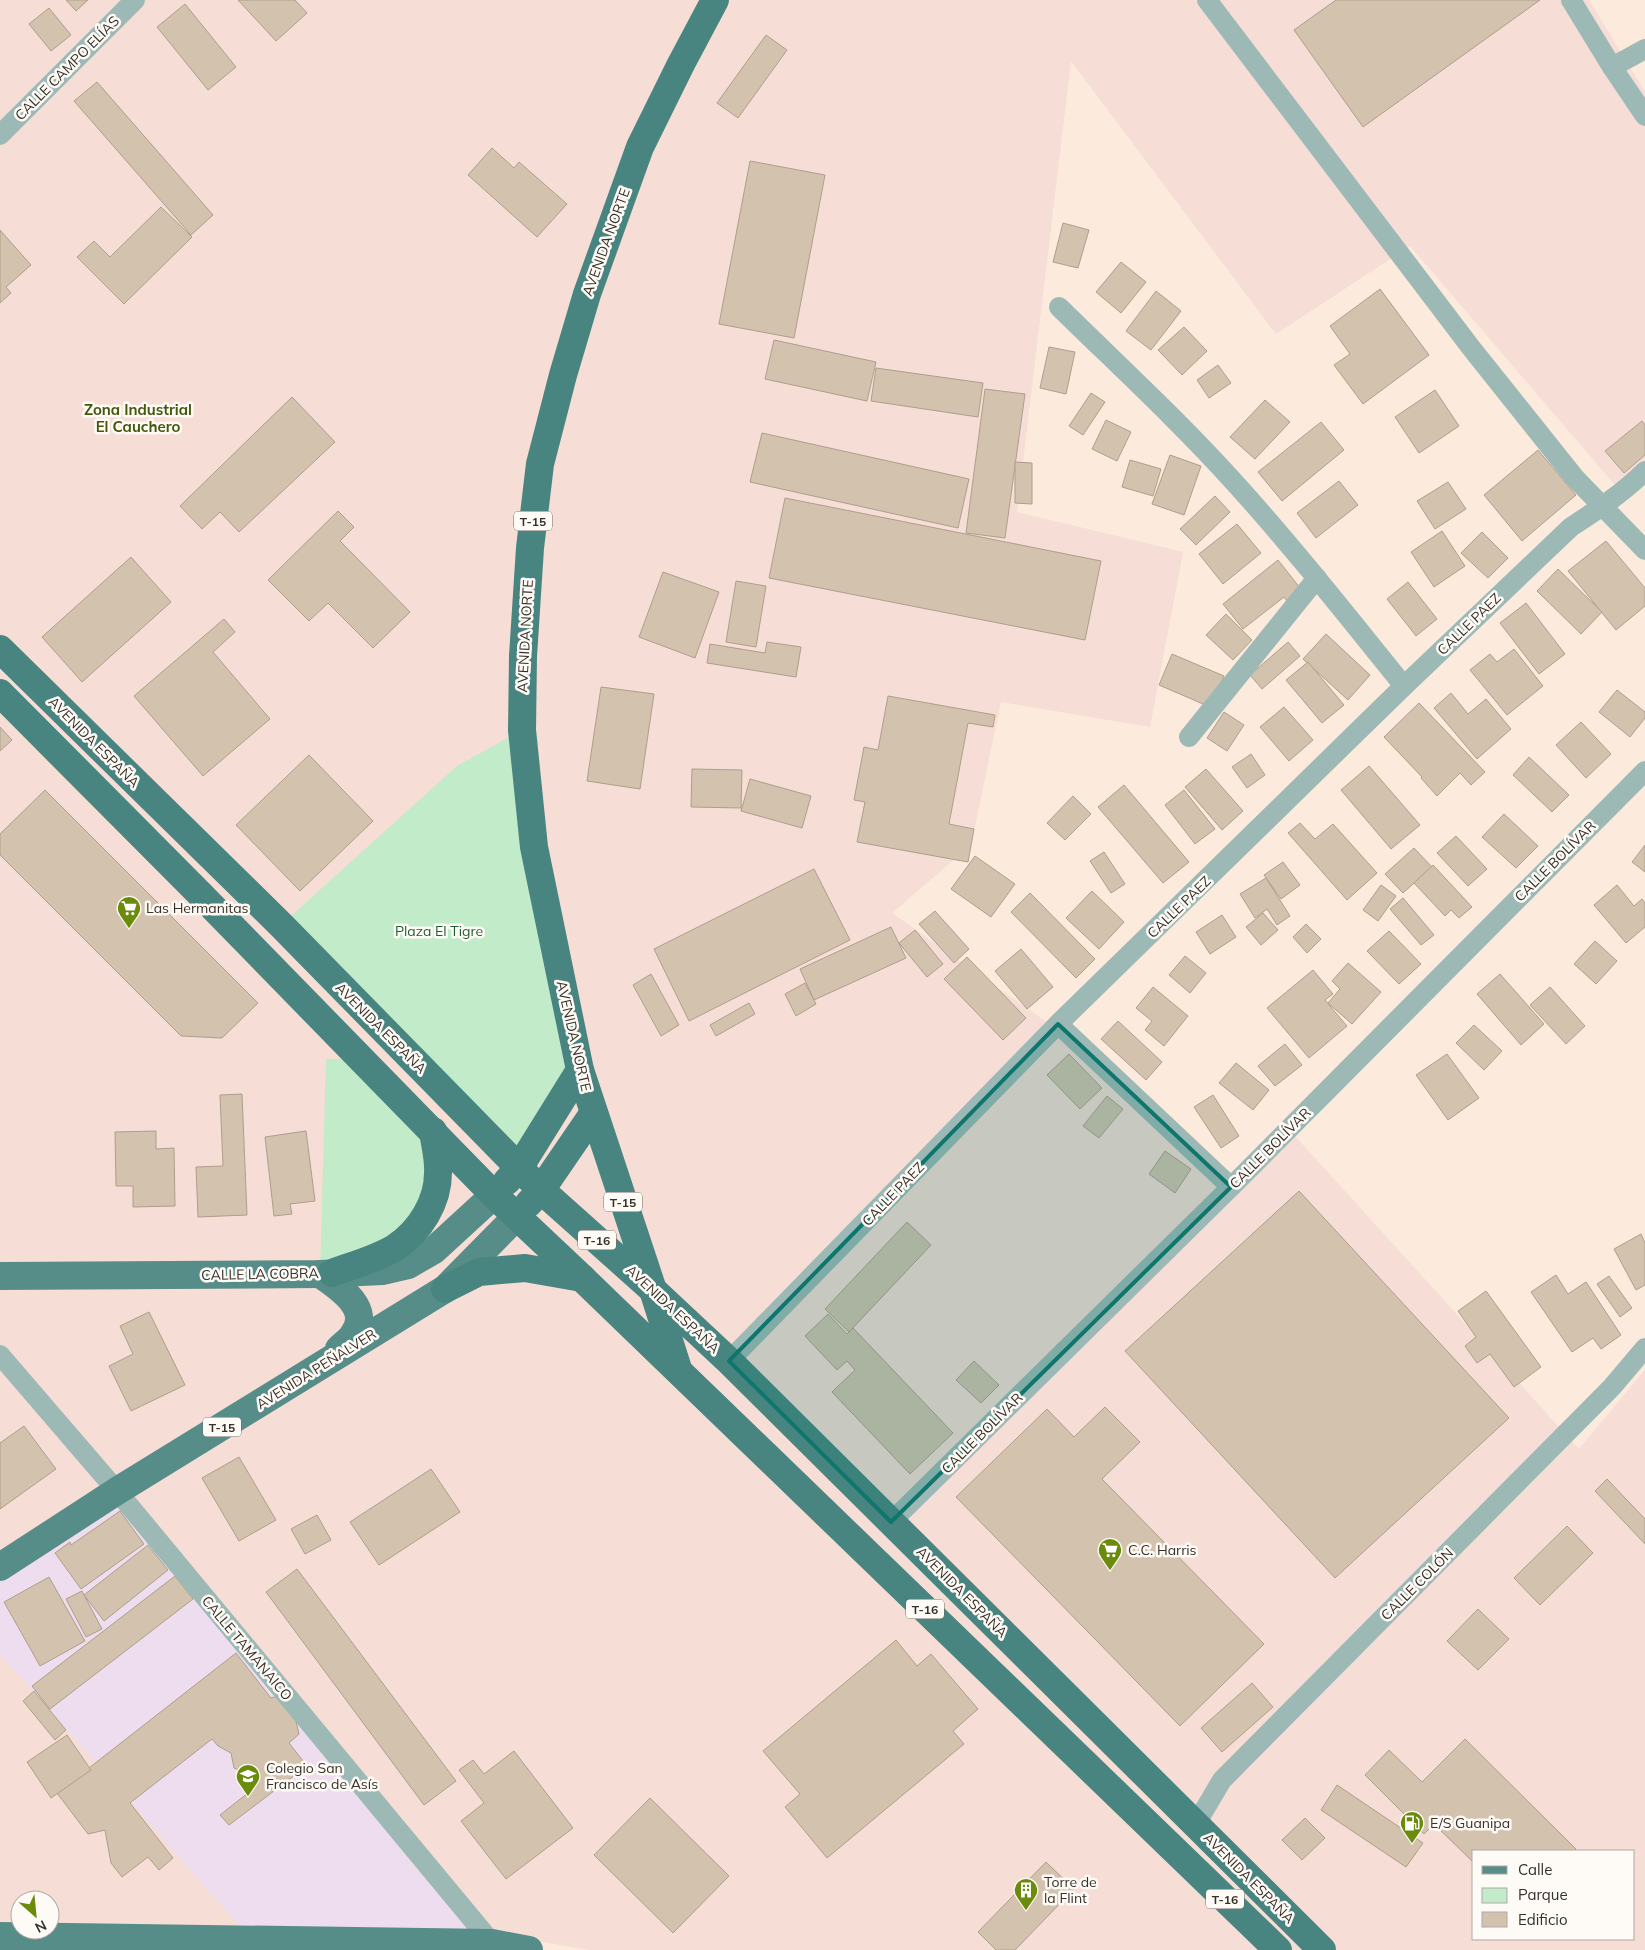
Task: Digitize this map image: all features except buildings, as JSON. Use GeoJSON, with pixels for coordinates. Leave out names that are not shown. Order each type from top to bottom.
{"type":"FeatureCollection","features":[{"type":"Feature","properties":{"kind":"highway","name":"AVENIDA NORTE"},"geometry":{"type":"LineString","coordinates":[[653,1290],[580,1070],[534,847],[522,730],[523,656],[530,548],[540,464],[563,375],[587,294],[640,147],[680,64],[715,0]]}},
{"type":"Feature","properties":{"kind":"highway","name":"AVENIDA ESPAÑA"},"geometry":{"type":"LineString","coordinates":[[0,649],[280,925],[519,1168],[729,1361],[1322,1950]]}},
{"type":"Feature","properties":{"kind":"highway","name":"T-16"},"geometry":{"type":"LineString","coordinates":[[0,693],[516,1217],[582,1278],[1278,1950]]}},
{"type":"Feature","properties":{"kind":"highway"},"geometry":{"type":"LineString","coordinates":[[494,1195],[519,1168],[580,1070]]}},
{"type":"Feature","properties":{"kind":"highway","name":"T-15"},"geometry":{"type":"LineString","coordinates":[[516,1217],[542,1190],[594,1114]]}},
{"type":"Feature","properties":{"kind":"highway"},"geometry":{"type":"LineString","coordinates":[[326,1273],[374,1258],[396,1247],[417,1228],[433,1203],[438,1174],[433,1132]]}},
{"type":"Feature","properties":{"kind":"highway"},"geometry":{"type":"LineString","coordinates":[[445,1288],[479,1272],[525,1268],[582,1278]]}},
{"type":"Feature","properties":{"kind":"highway","name":"T-16"},"geometry":{"type":"LineString","coordinates":[[653,1290],[678,1371]]}},
{"type":"Feature","properties":{"kind":"main road","name":"CALLE LA COBRA"},"geometry":{"type":"LineString","coordinates":[[0,1276],[382,1271],[408,1265],[434,1250],[494,1195]]}},
{"type":"Feature","properties":{"kind":"main road","name":"AVENIDA PEÑALVER"},"geometry":{"type":"LineString","coordinates":[[0,1567],[117,1491],[445,1288],[516,1217]]}},
{"type":"Feature","properties":{"kind":"main road","name":"T-15"},"geometry":{"type":"LineString","coordinates":[[320,1367],[354,1334],[360,1319],[354,1302],[326,1273]]}},
{"type":"Feature","properties":{"kind":"main road"},"geometry":{"type":"LineString","coordinates":[[0,1936],[340,1946],[492,1944],[529,1950]]}},
{"type":"Feature","properties":{"kind":"street","name":"CALLE CAMPO ELÍAS"},"geometry":{"type":"LineString","coordinates":[[0,136],[134,0]]}},
{"type":"Feature","properties":{"kind":"street"},"geometry":{"type":"LineString","coordinates":[[1207,0],[1472,349],[1575,478],[1645,550]]}},
{"type":"Feature","properties":{"kind":"street"},"geometry":{"type":"LineString","coordinates":[[1571,0],[1612,68],[1645,116]]}},
{"type":"Feature","properties":{"kind":"street"},"geometry":{"type":"LineString","coordinates":[[1612,68],[1645,49]]}},
{"type":"Feature","properties":{"kind":"street"},"geometry":{"type":"LineString","coordinates":[[1059,307],[1154,399],[1233,481],[1317,578],[1404,686]]}},
{"type":"Feature","properties":{"kind":"street","name":"CALLE PAEZ"},"geometry":{"type":"LineString","coordinates":[[729,1361],[1058,1024],[1404,686],[1571,527],[1602,507],[1645,471]]}},
{"type":"Feature","properties":{"kind":"street"},"geometry":{"type":"LineString","coordinates":[[1189,737],[1317,578]]}},
{"type":"Feature","properties":{"kind":"street","name":"CALLE BOLÍVAR"},"geometry":{"type":"LineString","coordinates":[[892,1522],[1231,1187],[1645,771]]}},
{"type":"Feature","properties":{"kind":"street"},"geometry":{"type":"LineString","coordinates":[[1058,1024],[1231,1187]]}},
{"type":"Feature","properties":{"kind":"street","name":"CALLE COLÓN"},"geometry":{"type":"LineString","coordinates":[[1196,1824],[1222,1780],[1612,1387],[1645,1348]]}},
{"type":"Feature","properties":{"kind":"street","name":"CALLE TAMANAICO"},"geometry":{"type":"LineString","coordinates":[[0,1355],[117,1491],[492,1944]]}},
{"type":"Feature","properties":{"kind":"highlighted area"},"geometry":{"type":"Polygon","coordinates":[[[1058,1024],[1231,1187],[891,1522],[729,1361],[1058,1024]]]}},
{"type":"Feature","properties":{"kind":"shaded area"},"geometry":{"type":"Polygon","coordinates":[[[0,0],[1589,0],[1645,92],[1645,462],[1615,485],[1410,246],[1276,334],[1071,61],[1017,512],[1183,552],[1150,727],[1001,702],[971,845],[892,913],[1048,1023],[1234,1196],[1295,1136],[1579,1449],[1645,1370],[1645,1950],[590,1950],[506,1936],[60,1932],[60,1890],[10,1890],[10,1931],[0,1931],[0,0]]]}},
{"type":"Feature","properties":{"kind":"shaded area","name":"Colegio San Francisco de Asís"},"geometry":{"type":"Polygon","coordinates":[[[117,1491],[492,1943],[252,1940],[0,1654],[0,1567],[117,1491]]]}},
{"type":"Feature","properties":{"kind":"green space","name":"Plaza El Tigre"},"geometry":{"type":"Polygon","coordinates":[[[522,730],[580,1070],[519,1168],[281,925],[457,766],[522,730]]]}},
{"type":"Feature","properties":{"kind":"green space"},"geometry":{"type":"Polygon","coordinates":[[[326,1059],[362,1059],[433,1131],[417,1228],[320,1274],[326,1059]]]}},
{"type":"Feature","properties":{"kind":"place","name":"Las Hermanitas"},"geometry":{"type":"Point","coordinates":[129,929]}},
{"type":"Feature","properties":{"kind":"place","name":"C.C. Harris"},"geometry":{"type":"Point","coordinates":[1110,1571]}},
{"type":"Feature","properties":{"kind":"place","name":"Colegio San Francisco de Asís"},"geometry":{"type":"Point","coordinates":[248,1797]}},
{"type":"Feature","properties":{"kind":"place","name":"E/S Guanipa"},"geometry":{"type":"Point","coordinates":[1412,1844]}},
{"type":"Feature","properties":{"kind":"place","name":"Torre de la Flint"},"geometry":{"type":"Point","coordinates":[1026,1911]}},
{"type":"Feature","properties":{"kind":"district","name":"Zona Industrial El Cauchero"},"geometry":{"type":"Point","coordinates":[138,418]}}]}
